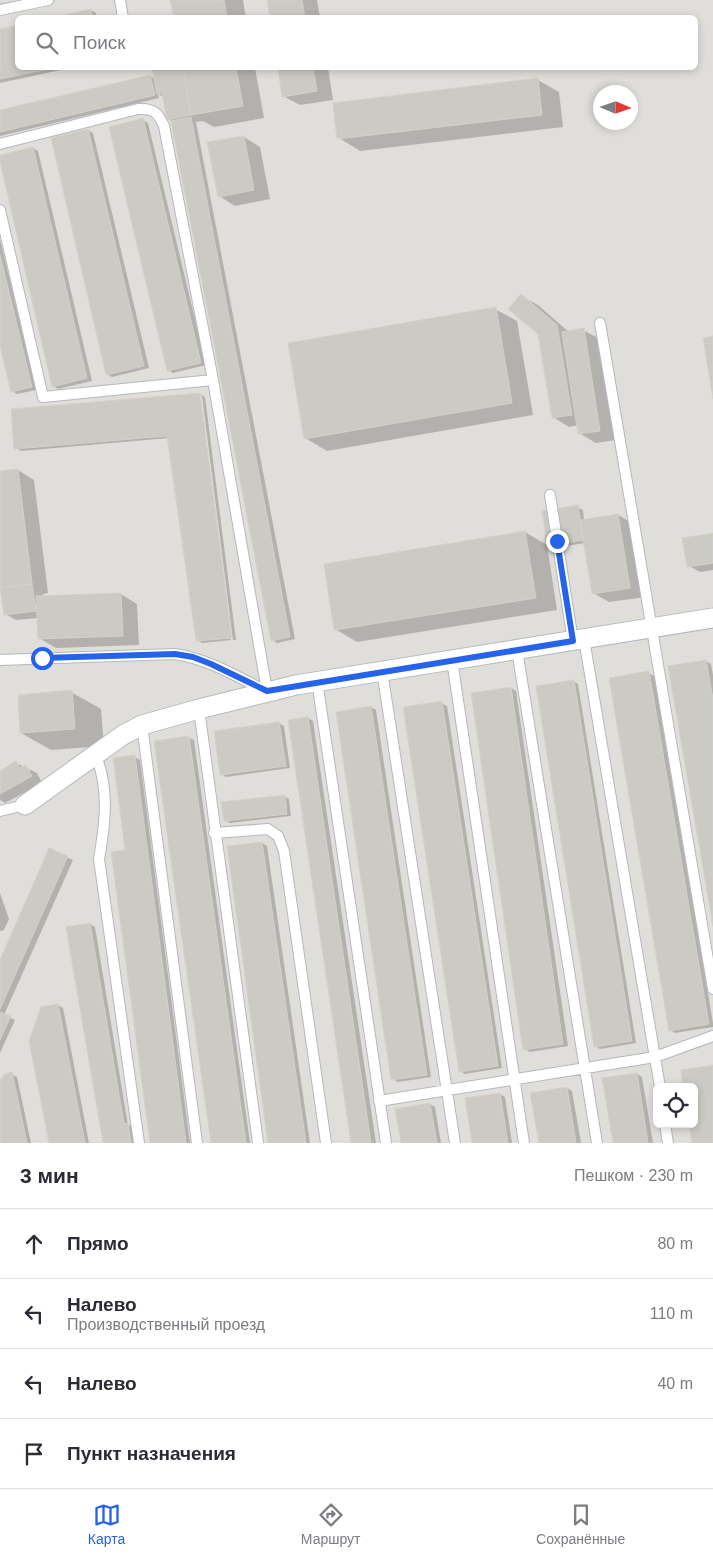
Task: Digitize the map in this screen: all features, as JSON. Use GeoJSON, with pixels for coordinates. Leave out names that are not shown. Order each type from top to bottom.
{"type":"FeatureCollection","features":[{"type":"Feature","properties":{"kind":"street"},"geometry":{"type":"LineString","coordinates":[[25,805],[123,735],[142,725],[199,709],[267,691],[317,681],[652,628],[712,622]]}},
{"type":"Feature","properties":{"kind":"lane"},"geometry":{"type":"LineString","coordinates":[[2,6],[48,0]]}},
{"type":"Feature","properties":{"kind":"lane"},"geometry":{"type":"LineString","coordinates":[[120,0],[122,15]]}},
{"type":"Feature","properties":{"kind":"lane"},"geometry":{"type":"LineString","coordinates":[[0,144],[138,109],[150,108],[158,114],[164,126],[213,380],[267,691]]}},
{"type":"Feature","properties":{"kind":"lane"},"geometry":{"type":"LineString","coordinates":[[0,210],[43,397],[213,380]]}},
{"type":"Feature","properties":{"kind":"lane"},"geometry":{"type":"LineString","coordinates":[[600,323],[713,989]]}},
{"type":"Feature","properties":{"kind":"lane"},"geometry":{"type":"LineString","coordinates":[[550,495],[579,640],[659,1083]]}},
{"type":"Feature","properties":{"kind":"lane"},"geometry":{"type":"LineString","coordinates":[[517,650],[597,1143]]}},
{"type":"Feature","properties":{"kind":"lane"},"geometry":{"type":"LineString","coordinates":[[0,660],[175,654],[193,657],[211,664],[267,691]]}},
{"type":"Feature","properties":{"kind":"lane"},"geometry":{"type":"LineString","coordinates":[[452,660],[524,1143]]}},
{"type":"Feature","properties":{"kind":"lane"},"geometry":{"type":"LineString","coordinates":[[382,671],[455,1143]]}},
{"type":"Feature","properties":{"kind":"lane"},"geometry":{"type":"LineString","coordinates":[[317,681],[386,1143]]}},
{"type":"Feature","properties":{"kind":"lane"},"geometry":{"type":"LineString","coordinates":[[199,709],[214,833],[258,1143]]}},
{"type":"Feature","properties":{"kind":"lane"},"geometry":{"type":"LineString","coordinates":[[142,725],[198,1143]]}},
{"type":"Feature","properties":{"kind":"lane"},"geometry":{"type":"LineString","coordinates":[[95,754],[102,776],[105,801],[105,826],[99,859],[139,1143]]}},
{"type":"Feature","properties":{"kind":"lane"},"geometry":{"type":"LineString","coordinates":[[0,811],[25,805]]}},
{"type":"Feature","properties":{"kind":"lane"},"geometry":{"type":"LineString","coordinates":[[214,833],[268,829],[278,836],[284,851],[326,1143]]}},
{"type":"Feature","properties":{"kind":"lane"},"geometry":{"type":"LineString","coordinates":[[379,1101],[515,1081],[655,1057],[713,1036]]}},
{"type":"Feature","properties":{"kind":"lane"},"geometry":{"type":"LineString","coordinates":[[666,1128],[668,1143]]}},
{"type":"Feature","properties":{"kind":"shaded area"},"geometry":{"type":"Polygon","coordinates":[[[0,0],[713,0],[713,1143],[0,1143],[0,0]]]}},
{"type":"Feature","properties":{"kind":"building"},"geometry":{"type":"Polygon","coordinates":[[[170,0],[224,0],[226,15],[173,15],[170,0]]]}},
{"type":"Feature","properties":{"kind":"building"},"geometry":{"type":"Polygon","coordinates":[[[267,0],[302,0],[304,15],[270,15],[267,0]]]}},
{"type":"Feature","properties":{"kind":"building"},"geometry":{"type":"Polygon","coordinates":[[[91,9],[92,15],[65,15],[91,9]]]}},
{"type":"Feature","properties":{"kind":"building"},"geometry":{"type":"Polygon","coordinates":[[[15,26],[15,70],[43,70],[0,79],[0,29],[15,26]]]}},
{"type":"Feature","properties":{"kind":"building"},"geometry":{"type":"Polygon","coordinates":[[[152,70],[183,70],[191,115],[167,120],[162,93],[157,94],[152,70]]]}},
{"type":"Feature","properties":{"kind":"building"},"geometry":{"type":"Polygon","coordinates":[[[183,70],[236,70],[243,106],[191,115],[183,70]]]}},
{"type":"Feature","properties":{"kind":"building"},"geometry":{"type":"Polygon","coordinates":[[[278,70],[313,70],[317,91],[282,97],[278,70]]]}},
{"type":"Feature","properties":{"kind":"building"},"geometry":{"type":"Polygon","coordinates":[[[150,75],[155,95],[0,132],[0,110],[150,75]]]}},
{"type":"Feature","properties":{"kind":"building"},"geometry":{"type":"Polygon","coordinates":[[[538,78],[542,115],[337,139],[333,103],[538,78]]]}},
{"type":"Feature","properties":{"kind":"building"},"geometry":{"type":"Polygon","coordinates":[[[191,117],[290,637],[271,641],[171,121],[191,117]]]}},
{"type":"Feature","properties":{"kind":"building"},"geometry":{"type":"Polygon","coordinates":[[[143,118],[201,363],[167,371],[109,127],[143,118]]]}},
{"type":"Feature","properties":{"kind":"building"},"geometry":{"type":"Polygon","coordinates":[[[88,129],[144,366],[106,375],[51,138],[88,129]]]}},
{"type":"Feature","properties":{"kind":"building"},"geometry":{"type":"Polygon","coordinates":[[[244,136],[254,190],[218,197],[207,142],[244,136]]]}},
{"type":"Feature","properties":{"kind":"building"},"geometry":{"type":"Polygon","coordinates":[[[33,147],[87,378],[52,387],[0,162],[0,155],[33,147]]]}},
{"type":"Feature","properties":{"kind":"building"},"geometry":{"type":"Polygon","coordinates":[[[0,255],[32,387],[11,392],[0,346],[0,255]]]}},
{"type":"Feature","properties":{"kind":"building"},"geometry":{"type":"Polygon","coordinates":[[[521,294],[557,325],[572,415],[552,418],[538,334],[508,309],[521,294]]]}},
{"type":"Feature","properties":{"kind":"building"},"geometry":{"type":"Polygon","coordinates":[[[496,307],[512,403],[304,439],[288,343],[496,307]]]}},
{"type":"Feature","properties":{"kind":"building"},"geometry":{"type":"Polygon","coordinates":[[[584,328],[600,431],[578,434],[562,332],[584,328]]]}},
{"type":"Feature","properties":{"kind":"building"},"geometry":{"type":"Polygon","coordinates":[[[713,336],[713,399],[703,338],[713,336]]]}},
{"type":"Feature","properties":{"kind":"building"},"geometry":{"type":"Polygon","coordinates":[[[200,393],[232,638],[196,641],[167,436],[14,449],[11,409],[200,393]]]}},
{"type":"Feature","properties":{"kind":"building"},"geometry":{"type":"Polygon","coordinates":[[[18,469],[32,584],[0,588],[0,471],[18,469]]]}},
{"type":"Feature","properties":{"kind":"building"},"geometry":{"type":"Polygon","coordinates":[[[578,505],[583,540],[547,546],[542,511],[578,505]]]}},
{"type":"Feature","properties":{"kind":"building"},"geometry":{"type":"Polygon","coordinates":[[[618,514],[630,588],[592,594],[580,520],[618,514]]]}},
{"type":"Feature","properties":{"kind":"building"},"geometry":{"type":"Polygon","coordinates":[[[525,531],[536,598],[334,630],[324,564],[525,531]]]}},
{"type":"Feature","properties":{"kind":"building"},"geometry":{"type":"Polygon","coordinates":[[[713,533],[713,563],[687,567],[682,538],[713,533]]]}},
{"type":"Feature","properties":{"kind":"building"},"geometry":{"type":"Polygon","coordinates":[[[32,584],[36,611],[4,615],[0,588],[32,584]]]}},
{"type":"Feature","properties":{"kind":"building"},"geometry":{"type":"Polygon","coordinates":[[[121,593],[123,636],[38,639],[36,596],[121,593]]]}},
{"type":"Feature","properties":{"kind":"building"},"geometry":{"type":"Polygon","coordinates":[[[706,660],[713,699],[713,926],[668,666],[706,660]]]}},
{"type":"Feature","properties":{"kind":"building"},"geometry":{"type":"Polygon","coordinates":[[[649,671],[709,1024],[669,1031],[609,678],[649,671]]]}},
{"type":"Feature","properties":{"kind":"building"},"geometry":{"type":"Polygon","coordinates":[[[574,680],[632,1041],[594,1047],[536,686],[574,680]]]}},
{"type":"Feature","properties":{"kind":"building"},"geometry":{"type":"Polygon","coordinates":[[[511,687],[563,1044],[523,1050],[471,693],[511,687]]]}},
{"type":"Feature","properties":{"kind":"building"},"geometry":{"type":"Polygon","coordinates":[[[72,690],[75,729],[20,733],[18,695],[72,690]]]}},
{"type":"Feature","properties":{"kind":"building"},"geometry":{"type":"Polygon","coordinates":[[[442,701],[498,1066],[459,1072],[403,707],[442,701]]]}},
{"type":"Feature","properties":{"kind":"building"},"geometry":{"type":"Polygon","coordinates":[[[371,706],[427,1075],[391,1080],[336,712],[371,706]]]}},
{"type":"Feature","properties":{"kind":"building"},"geometry":{"type":"Polygon","coordinates":[[[308,717],[371,1143],[351,1143],[288,720],[308,717]]]}},
{"type":"Feature","properties":{"kind":"building"},"geometry":{"type":"Polygon","coordinates":[[[279,722],[286,766],[220,775],[214,731],[279,722]]]}},
{"type":"Feature","properties":{"kind":"building"},"geometry":{"type":"Polygon","coordinates":[[[189,736],[246,1143],[211,1143],[154,741],[189,736]]]}},
{"type":"Feature","properties":{"kind":"building"},"geometry":{"type":"Polygon","coordinates":[[[135,755],[186,1143],[150,1143],[111,852],[125,850],[113,758],[135,755]]]}},
{"type":"Feature","properties":{"kind":"building"},"geometry":{"type":"Polygon","coordinates":[[[16,761],[20,768],[26,765],[32,776],[0,794],[0,771],[16,761]]]}},
{"type":"Feature","properties":{"kind":"building"},"geometry":{"type":"Polygon","coordinates":[[[285,795],[287,814],[224,821],[221,802],[285,795]]]}},
{"type":"Feature","properties":{"kind":"building"},"geometry":{"type":"Polygon","coordinates":[[[262,842],[306,1143],[268,1143],[227,846],[262,842]]]}},
{"type":"Feature","properties":{"kind":"building"},"geometry":{"type":"Polygon","coordinates":[[[49,848],[68,856],[0,1009],[0,960],[49,848]]]}},
{"type":"Feature","properties":{"kind":"building"},"geometry":{"type":"Polygon","coordinates":[[[90,923],[124,1124],[128,1123],[131,1143],[103,1143],[66,927],[90,923]]]}},
{"type":"Feature","properties":{"kind":"building"},"geometry":{"type":"Polygon","coordinates":[[[58,1004],[85,1143],[49,1143],[29,1041],[41,1007],[58,1004]]]}},
{"type":"Feature","properties":{"kind":"building"},"geometry":{"type":"Polygon","coordinates":[[[0,1012],[11,1016],[0,1040],[0,1012]]]}},
{"type":"Feature","properties":{"kind":"building"},"geometry":{"type":"Polygon","coordinates":[[[713,1065],[713,1143],[692,1143],[690,1128],[698,1128],[698,1083],[683,1083],[681,1070],[713,1065]]]}},
{"type":"Feature","properties":{"kind":"building"},"geometry":{"type":"Polygon","coordinates":[[[12,1072],[27,1143],[0,1143],[0,1080],[5,1074],[12,1072]]]}},
{"type":"Feature","properties":{"kind":"building"},"geometry":{"type":"Polygon","coordinates":[[[637,1073],[648,1143],[613,1143],[602,1078],[637,1073]]]}},
{"type":"Feature","properties":{"kind":"building"},"geometry":{"type":"Polygon","coordinates":[[[567,1087],[576,1143],[539,1143],[530,1093],[567,1087]]]}},
{"type":"Feature","properties":{"kind":"building"},"geometry":{"type":"Polygon","coordinates":[[[500,1093],[508,1143],[472,1143],[465,1098],[500,1093]]]}},
{"type":"Feature","properties":{"kind":"building"},"geometry":{"type":"Polygon","coordinates":[[[430,1103],[437,1143],[401,1143],[395,1109],[430,1103]]]}},
{"type":"Feature","properties":{"kind":"route"},"geometry":{"type":"LineString","coordinates":[[42,658],[175,654],[193,657],[211,664],[267,691],[317,681],[573,641],[557,541]]}}]}
